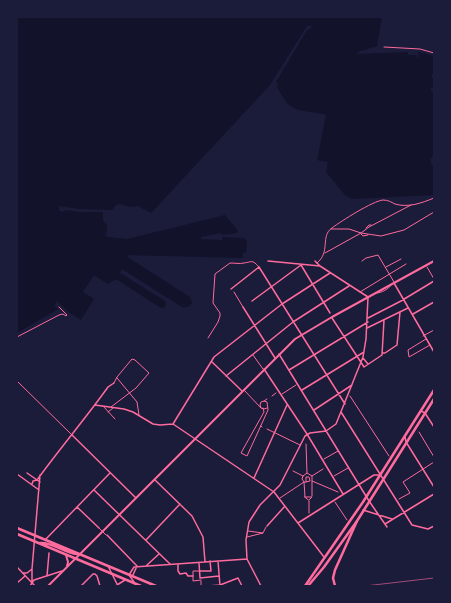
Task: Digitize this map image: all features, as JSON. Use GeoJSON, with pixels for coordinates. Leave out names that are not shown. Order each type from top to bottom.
{"type":"FeatureCollection","features":[{"type":"Feature","properties":{"kind":"main road"},"geometry":{"type":"LineString","coordinates":[[307,586],[367,496],[434,390]]}},
{"type":"Feature","properties":{"kind":"main road"},"geometry":{"type":"LineString","coordinates":[[307,586],[324,567],[356,521],[434,398]]}},
{"type":"Feature","properties":{"kind":"main road"},"geometry":{"type":"LineString","coordinates":[[334,586],[333,578],[335,570],[356,521]]}},
{"type":"Feature","properties":{"kind":"main road"},"geometry":{"type":"LineString","coordinates":[[17,528],[156,586]]}},
{"type":"Feature","properties":{"kind":"main road"},"geometry":{"type":"LineString","coordinates":[[17,534],[141,586]]}},
{"type":"Feature","properties":{"kind":"main road"},"geometry":{"type":"LineString","coordinates":[[40,543],[45,542],[70,553],[79,554]]}},
{"type":"Feature","properties":{"kind":"street"},"geometry":{"type":"LineString","coordinates":[[384,47],[420,49],[434,53]]}},
{"type":"Feature","properties":{"kind":"street"},"geometry":{"type":"LineString","coordinates":[[365,229],[411,205],[434,198]]}},
{"type":"Feature","properties":{"kind":"street"},"geometry":{"type":"LineString","coordinates":[[368,297],[349,286],[315,262],[322,259],[326,237],[330,229],[376,202],[382,200],[395,204],[411,205]]}},
{"type":"Feature","properties":{"kind":"street"},"geometry":{"type":"LineString","coordinates":[[400,204],[403,205],[401,210]]}},
{"type":"Feature","properties":{"kind":"street"},"geometry":{"type":"LineString","coordinates":[[330,229],[349,229],[360,233],[380,236],[404,230],[434,212]]}},
{"type":"Feature","properties":{"kind":"street"},"geometry":{"type":"LineString","coordinates":[[324,254],[360,233],[368,226],[372,225]]}},
{"type":"Feature","properties":{"kind":"street"},"geometry":{"type":"LineString","coordinates":[[365,229],[365,233],[369,234]]}},
{"type":"Feature","properties":{"kind":"street"},"geometry":{"type":"LineString","coordinates":[[362,261],[366,258],[378,255],[434,352]]}},
{"type":"Feature","properties":{"kind":"street"},"geometry":{"type":"LineString","coordinates":[[385,268],[401,258]]}},
{"type":"Feature","properties":{"kind":"street"},"geometry":{"type":"LineString","coordinates":[[268,260],[320,266]]}},
{"type":"Feature","properties":{"kind":"street"},"geometry":{"type":"LineString","coordinates":[[48,586],[279,354],[302,334],[434,261]]}},
{"type":"Feature","properties":{"kind":"street"},"geometry":{"type":"LineString","coordinates":[[208,338],[220,316],[213,303],[215,274],[230,263],[255,262],[302,334],[344,404]]}},
{"type":"Feature","properties":{"kind":"street"},"geometry":{"type":"LineString","coordinates":[[360,292],[406,264]]}},
{"type":"Feature","properties":{"kind":"street"},"geometry":{"type":"LineString","coordinates":[[301,265],[356,357],[364,367],[382,355],[384,320]]}},
{"type":"Feature","properties":{"kind":"street"},"geometry":{"type":"LineString","coordinates":[[252,301],[301,265]]}},
{"type":"Feature","properties":{"kind":"street"},"geometry":{"type":"LineString","coordinates":[[231,289],[259,267]]}},
{"type":"Feature","properties":{"kind":"street"},"geometry":{"type":"LineString","coordinates":[[368,318],[434,280],[427,267]]}},
{"type":"Feature","properties":{"kind":"street"},"geometry":{"type":"LineString","coordinates":[[173,424],[214,358],[282,304],[330,273]]}},
{"type":"Feature","properties":{"kind":"street"},"geometry":{"type":"LineString","coordinates":[[226,376],[293,322],[349,286]]}},
{"type":"Feature","properties":{"kind":"street"},"geometry":{"type":"LineString","coordinates":[[234,292],[275,358]]}},
{"type":"Feature","properties":{"kind":"street"},"geometry":{"type":"LineString","coordinates":[[307,434],[326,431],[336,424],[363,357],[368,322],[368,297]]}},
{"type":"Feature","properties":{"kind":"street"},"geometry":{"type":"LineString","coordinates":[[412,314],[434,302]]}},
{"type":"Feature","properties":{"kind":"street"},"geometry":{"type":"LineString","coordinates":[[17,337],[59,315],[63,314],[66,316],[67,314],[59,307]]}},
{"type":"Feature","properties":{"kind":"street"},"geometry":{"type":"LineString","coordinates":[[367,328],[408,308]]}},
{"type":"Feature","properties":{"kind":"street"},"geometry":{"type":"LineString","coordinates":[[382,352],[385,353],[397,345],[400,312]]}},
{"type":"Feature","properties":{"kind":"street"},"geometry":{"type":"LineString","coordinates":[[289,370],[368,322]]}},
{"type":"Feature","properties":{"kind":"street"},"geometry":{"type":"LineString","coordinates":[[424,336],[434,330]]}},
{"type":"Feature","properties":{"kind":"street"},"geometry":{"type":"LineString","coordinates":[[426,339],[408,350],[409,357],[430,345]]}},
{"type":"Feature","properties":{"kind":"street"},"geometry":{"type":"LineString","coordinates":[[302,390],[364,352]]}},
{"type":"Feature","properties":{"kind":"street"},"geometry":{"type":"LineString","coordinates":[[253,354],[307,434],[343,494]]}},
{"type":"Feature","properties":{"kind":"street"},"geometry":{"type":"LineString","coordinates":[[279,354],[369,501],[387,527]]}},
{"type":"Feature","properties":{"kind":"street"},"geometry":{"type":"LineString","coordinates":[[363,357],[368,364]]}},
{"type":"Feature","properties":{"kind":"street"},"geometry":{"type":"LineString","coordinates":[[32,484],[37,480],[57,451],[72,435],[108,386],[114,383],[132,359],[135,360],[149,373],[136,388],[108,412]]}},
{"type":"Feature","properties":{"kind":"street"},"geometry":{"type":"LineString","coordinates":[[211,362],[262,408],[267,408]]}},
{"type":"Feature","properties":{"kind":"street"},"geometry":{"type":"LineString","coordinates":[[117,377],[137,402],[139,415]]}},
{"type":"Feature","properties":{"kind":"street"},"geometry":{"type":"LineString","coordinates":[[17,381],[136,498]]}},
{"type":"Feature","properties":{"kind":"street"},"geometry":{"type":"LineString","coordinates":[[282,394],[296,385]]}},
{"type":"Feature","properties":{"kind":"street"},"geometry":{"type":"LineString","coordinates":[[314,410],[352,385]]}},
{"type":"Feature","properties":{"kind":"street"},"geometry":{"type":"LineString","coordinates":[[272,396],[276,393]]}},
{"type":"Feature","properties":{"kind":"street"},"geometry":{"type":"LineString","coordinates":[[350,396],[389,456]]}},
{"type":"Feature","properties":{"kind":"street"},"geometry":{"type":"LineString","coordinates":[[264,401],[267,404],[268,410],[246,456],[241,453],[264,412],[261,404],[264,401],[267,399]]}},
{"type":"Feature","properties":{"kind":"street"},"geometry":{"type":"LineString","coordinates":[[95,405],[124,409],[139,415],[153,424],[173,424],[274,492],[325,558]]}},
{"type":"Feature","properties":{"kind":"street"},"geometry":{"type":"LineString","coordinates":[[253,478],[287,405]]}},
{"type":"Feature","properties":{"kind":"street"},"geometry":{"type":"LineString","coordinates":[[102,406],[115,419]]}},
{"type":"Feature","properties":{"kind":"street"},"geometry":{"type":"LineString","coordinates":[[421,411],[425,413],[434,427]]}},
{"type":"Feature","properties":{"kind":"street"},"geometry":{"type":"LineString","coordinates":[[341,412],[412,525],[428,529],[434,526]]}},
{"type":"Feature","properties":{"kind":"street"},"geometry":{"type":"LineString","coordinates":[[267,429],[301,445]]}},
{"type":"Feature","properties":{"kind":"street"},"geometry":{"type":"LineString","coordinates":[[419,432],[434,457]]}},
{"type":"Feature","properties":{"kind":"street"},"geometry":{"type":"LineString","coordinates":[[260,586],[247,559],[247,531],[249,522],[256,510],[280,485],[307,434]]}},
{"type":"Feature","properties":{"kind":"street"},"geometry":{"type":"LineString","coordinates":[[405,436],[406,442],[434,487]]}},
{"type":"Feature","properties":{"kind":"street"},"geometry":{"type":"LineString","coordinates":[[306,444],[308,474]]}},
{"type":"Feature","properties":{"kind":"street"},"geometry":{"type":"LineString","coordinates":[[322,460],[338,450]]}},
{"type":"Feature","properties":{"kind":"street"},"geometry":{"type":"LineString","coordinates":[[400,499],[410,493],[403,482],[434,462]]}},
{"type":"Feature","properties":{"kind":"street"},"geometry":{"type":"LineString","coordinates":[[332,477],[349,467]]}},
{"type":"Feature","properties":{"kind":"street"},"geometry":{"type":"LineString","coordinates":[[309,513],[309,500],[312,497],[312,476],[323,469]]}},
{"type":"Feature","properties":{"kind":"street"},"geometry":{"type":"LineString","coordinates":[[293,471],[303,476],[308,474],[312,476]]}},
{"type":"Feature","properties":{"kind":"street"},"geometry":{"type":"LineString","coordinates":[[27,473],[40,482]]}},
{"type":"Feature","properties":{"kind":"street"},"geometry":{"type":"LineString","coordinates":[[45,540],[110,473]]}},
{"type":"Feature","properties":{"kind":"street"},"geometry":{"type":"LineString","coordinates":[[17,474],[39,490]]}},
{"type":"Feature","properties":{"kind":"street"},"geometry":{"type":"LineString","coordinates":[[298,523],[376,474],[380,475]]}},
{"type":"Feature","properties":{"kind":"street"},"geometry":{"type":"LineString","coordinates":[[30,586],[32,582],[40,475]]}},
{"type":"Feature","properties":{"kind":"street"},"geometry":{"type":"LineString","coordinates":[[303,476],[302,479],[305,482]]}},
{"type":"Feature","properties":{"kind":"street"},"geometry":{"type":"LineString","coordinates":[[305,497],[305,478],[307,477],[309,477],[311,481],[338,492]]}},
{"type":"Feature","properties":{"kind":"street"},"geometry":{"type":"LineString","coordinates":[[154,479],[192,516],[202,536],[204,562]]}},
{"type":"Feature","properties":{"kind":"street"},"geometry":{"type":"LineString","coordinates":[[279,499],[305,482],[311,481]]}},
{"type":"Feature","properties":{"kind":"street"},"geometry":{"type":"LineString","coordinates":[[94,490],[170,564]]}},
{"type":"Feature","properties":{"kind":"street"},"geometry":{"type":"LineString","coordinates":[[385,524],[434,494]]}},
{"type":"Feature","properties":{"kind":"street"},"geometry":{"type":"LineString","coordinates":[[305,497],[312,497]]}},
{"type":"Feature","properties":{"kind":"street"},"geometry":{"type":"LineString","coordinates":[[305,497],[309,500]]}},
{"type":"Feature","properties":{"kind":"street"},"geometry":{"type":"LineString","coordinates":[[335,502],[347,520]]}},
{"type":"Feature","properties":{"kind":"street"},"geometry":{"type":"LineString","coordinates":[[145,541],[180,504]]}},
{"type":"Feature","properties":{"kind":"street"},"geometry":{"type":"LineString","coordinates":[[247,538],[263,533],[274,516],[284,506]]}},
{"type":"Feature","properties":{"kind":"street"},"geometry":{"type":"LineString","coordinates":[[77,507],[138,566]]}},
{"type":"Feature","properties":{"kind":"street"},"geometry":{"type":"LineString","coordinates":[[363,510],[393,519]]}},
{"type":"Feature","properties":{"kind":"street"},"geometry":{"type":"LineString","coordinates":[[247,531],[263,533]]}},
{"type":"Feature","properties":{"kind":"street"},"geometry":{"type":"LineString","coordinates":[[47,576],[49,553]]}},
{"type":"Feature","properties":{"kind":"street"},"geometry":{"type":"LineString","coordinates":[[65,554],[68,562],[67,567]]}},
{"type":"Feature","properties":{"kind":"street"},"geometry":{"type":"LineString","coordinates":[[146,566],[159,554]]}},
{"type":"Feature","properties":{"kind":"street"},"geometry":{"type":"LineString","coordinates":[[135,584],[129,575],[134,567],[138,566],[247,559]]}},
{"type":"Feature","properties":{"kind":"street"},"geometry":{"type":"LineString","coordinates":[[210,561],[211,570],[193,571],[194,581],[220,576]]}},
{"type":"Feature","properties":{"kind":"street"},"geometry":{"type":"LineString","coordinates":[[218,561],[220,585]]}},
{"type":"Feature","properties":{"kind":"street"},"geometry":{"type":"LineString","coordinates":[[199,562],[201,586]]}},
{"type":"Feature","properties":{"kind":"street"},"geometry":{"type":"LineString","coordinates":[[178,564],[178,571],[180,574],[186,573],[188,576],[193,576]]}},
{"type":"Feature","properties":{"kind":"street"},"geometry":{"type":"LineString","coordinates":[[108,566],[118,585],[125,580]]}},
{"type":"Feature","properties":{"kind":"street"},"geometry":{"type":"LineString","coordinates":[[133,576],[138,566]]}},
{"type":"Feature","properties":{"kind":"street"},"geometry":{"type":"LineString","coordinates":[[17,567],[35,586]]}},
{"type":"Feature","properties":{"kind":"street"},"geometry":{"type":"LineString","coordinates":[[23,573],[27,573],[32,569]]}},
{"type":"Feature","properties":{"kind":"street"},"geometry":{"type":"LineString","coordinates":[[32,582],[62,571]]}},
{"type":"Feature","properties":{"kind":"street"},"geometry":{"type":"LineString","coordinates":[[80,586],[93,574],[95,574],[100,586]]}},
{"type":"Feature","properties":{"kind":"street"},"geometry":{"type":"LineString","coordinates":[[17,583],[25,576]]}},
{"type":"Feature","properties":{"kind":"street"},"geometry":{"type":"LineString","coordinates":[[208,586],[220,585],[238,578],[242,586]]}},
{"type":"Feature","properties":{"kind":"shaded area"},"geometry":{"type":"Polygon","coordinates":[[[17,17],[382,17],[377,46],[358,52],[358,54],[408,52],[408,55],[417,55],[417,58],[419,57],[418,52],[434,56],[434,73],[432,74],[432,78],[434,79],[434,88],[431,88],[430,90],[434,92],[434,155],[430,160],[434,170],[434,195],[352,199],[346,196],[326,172],[328,162],[317,160],[326,115],[295,109],[287,103],[277,87],[278,84],[276,82],[307,30],[312,26],[307,26],[270,85],[151,213],[138,206],[129,207],[120,204],[116,205],[112,210],[80,209],[59,206],[59,210],[62,212],[66,210],[80,212],[103,212],[103,221],[107,225],[107,233],[105,235],[107,237],[127,239],[225,215],[238,231],[237,233],[222,235],[221,233],[201,237],[201,239],[222,240],[223,237],[244,238],[247,241],[246,252],[243,253],[243,258],[127,255],[129,258],[190,297],[192,303],[188,307],[182,307],[122,269],[120,273],[165,301],[165,307],[161,308],[116,279],[108,284],[94,275],[83,292],[94,299],[81,320],[70,313],[57,301],[54,306],[58,309],[17,333],[17,17]]]}},
{"type":"Feature","properties":{"kind":"railway"},"geometry":{"type":"LineString","coordinates":[[365,586],[434,578]]}}]}
